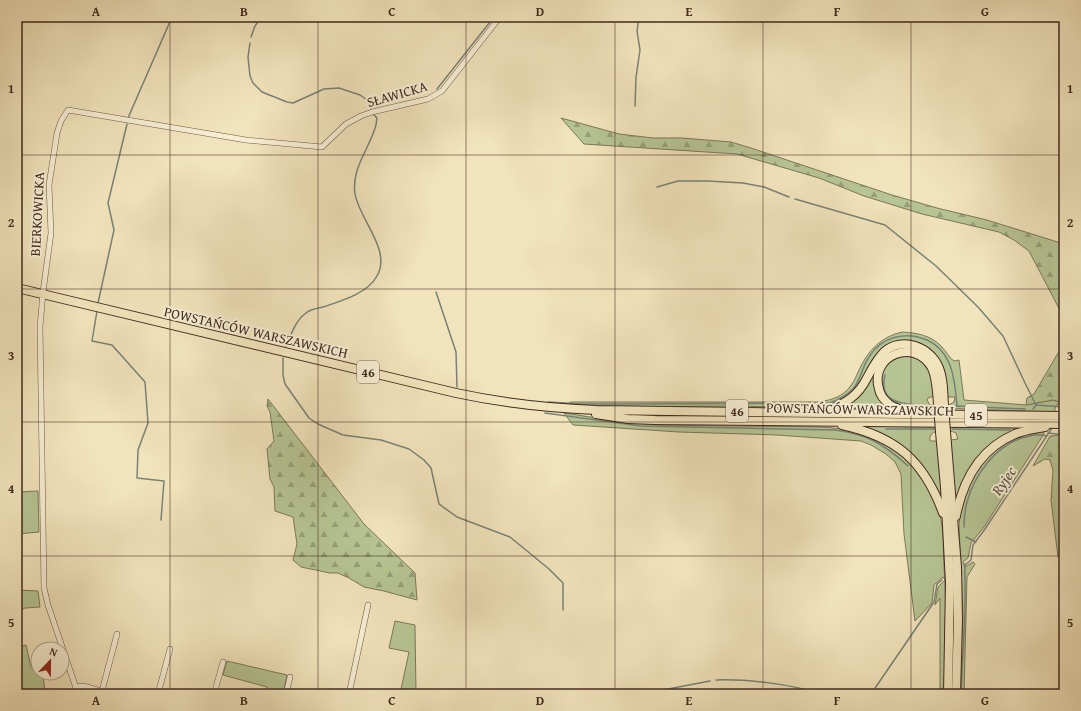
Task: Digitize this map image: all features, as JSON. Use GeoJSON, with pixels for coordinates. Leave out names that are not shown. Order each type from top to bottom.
{"type":"FeatureCollection","features":[{"type":"Feature","properties":{"kind":"main road","name":"POWSTAŃCÓW WARSZAWSKICH"},"geometry":{"type":"LineString","coordinates":[[17,288],[456,393],[512,404],[596,410],[1064,416]]}},
{"type":"Feature","properties":{"kind":"main road"},"geometry":{"type":"LineString","coordinates":[[823,412],[843,404],[856,394],[865,382],[876,361],[884,352],[895,346],[907,344],[925,350],[937,363],[942,378],[941,405],[943,432],[952,508],[950,522],[951,603],[948,694]]}},
{"type":"Feature","properties":{"kind":"main road"},"geometry":{"type":"LineString","coordinates":[[915,414],[885,401],[877,383],[879,370],[887,359],[896,354],[906,352],[915,354],[925,359],[935,379],[941,405]]}},
{"type":"Feature","properties":{"kind":"main road","name":"POWSTAŃCÓW WARSZAWSKICH"},"geometry":{"type":"LineString","coordinates":[[560,408],[628,419],[1049,425]]}},
{"type":"Feature","properties":{"kind":"main road"},"geometry":{"type":"LineString","coordinates":[[828,421],[872,433],[889,441],[907,454],[920,467],[931,484],[950,522],[958,598],[956,694]]}},
{"type":"Feature","properties":{"kind":"main road"},"geometry":{"type":"LineString","coordinates":[[950,522],[966,482],[976,465],[986,455],[1004,440],[1015,434],[1049,425],[1061,424]]}},
{"type":"Feature","properties":{"kind":"street","name":"SŁAWICKA"},"geometry":{"type":"LineString","coordinates":[[322,147],[346,124],[356,119],[372,112],[428,99],[442,91],[500,17]]}},
{"type":"Feature","properties":{"kind":"street","name":"BIERKOWICKA"},"geometry":{"type":"LineString","coordinates":[[78,694],[48,605],[44,588],[40,329],[50,233],[49,185],[60,121],[68,110],[246,140],[322,147]]}},
{"type":"Feature","properties":{"kind":"street"},"geometry":{"type":"LineString","coordinates":[[349,694],[368,605]]}},
{"type":"Feature","properties":{"kind":"street"},"geometry":{"type":"LineString","coordinates":[[102,691],[117,634]]}},
{"type":"Feature","properties":{"kind":"street"},"geometry":{"type":"LineString","coordinates":[[158,694],[170,649]]}},
{"type":"Feature","properties":{"kind":"street"},"geometry":{"type":"LineString","coordinates":[[214,694],[223,662]]}},
{"type":"Feature","properties":{"kind":"street"},"geometry":{"type":"LineString","coordinates":[[286,694],[290,677]]}},
{"type":"Feature","properties":{"kind":"street"},"geometry":{"type":"LineString","coordinates":[[1064,678],[1064,686]]}},
{"type":"Feature","properties":{"kind":"street"},"geometry":{"type":"LineString","coordinates":[[76,687],[83,686],[113,694]]}},
{"type":"Feature","properties":{"kind":"green space"},"geometry":{"type":"Polygon","coordinates":[[[561,118],[619,134],[653,138],[682,138],[731,142],[892,195],[987,220],[1064,244],[1064,318],[1029,251],[1014,240],[999,232],[922,214],[864,196],[819,178],[737,154],[584,144],[561,118]]]}},
{"type":"Feature","properties":{"kind":"green space"},"geometry":{"type":"Polygon","coordinates":[[[902,332],[928,337],[938,343],[952,360],[959,360],[964,400],[1026,405],[1053,400],[1059,402],[1055,408],[1055,412],[910,407],[894,403],[885,395],[881,387],[882,378],[885,369],[890,362],[898,357],[907,356],[921,361],[930,372],[934,396],[928,398],[927,400],[930,405],[949,405],[954,402],[955,397],[946,397],[945,378],[939,359],[928,348],[919,343],[911,342],[892,344],[868,376],[855,390],[839,402],[830,405],[805,407],[652,407],[566,405],[571,402],[820,402],[834,398],[848,389],[871,351],[887,337],[902,332]]]}},
{"type":"Feature","properties":{"kind":"green space"},"geometry":{"type":"Polygon","coordinates":[[[1064,343],[1064,403],[1053,400],[1026,405],[1027,398],[1034,394],[1064,343]]]}},
{"type":"Feature","properties":{"kind":"green space"},"geometry":{"type":"Polygon","coordinates":[[[904,348],[934,367],[900,350],[874,378],[875,389],[878,397],[892,410],[838,409],[857,398],[865,389],[877,365],[893,350],[904,348]]]}},
{"type":"Feature","properties":{"kind":"green space"},"geometry":{"type":"Polygon","coordinates":[[[268,399],[364,524],[415,573],[417,600],[364,587],[338,573],[330,573],[301,567],[293,560],[297,544],[293,517],[275,511],[274,487],[270,479],[267,449],[274,441],[270,412],[267,406],[268,399]]]}},
{"type":"Feature","properties":{"kind":"green space"},"geometry":{"type":"Polygon","coordinates":[[[564,413],[623,422],[657,425],[837,428],[861,432],[881,440],[905,457],[915,468],[931,492],[937,506],[942,526],[945,580],[943,577],[934,585],[932,603],[915,621],[904,534],[901,474],[895,462],[886,454],[871,445],[861,441],[777,435],[679,432],[573,425],[564,413]]]}},
{"type":"Feature","properties":{"kind":"green space"},"geometry":{"type":"Polygon","coordinates":[[[612,414],[1053,418],[1052,421],[675,417],[612,414]]]}},
{"type":"Feature","properties":{"kind":"green space"},"geometry":{"type":"Polygon","coordinates":[[[860,426],[1026,428],[974,462],[961,483],[955,507],[950,440],[958,439],[956,433],[944,430],[935,432],[930,437],[930,441],[937,441],[943,506],[930,478],[922,466],[912,456],[901,446],[888,438],[875,431],[860,426]]]}},
{"type":"Feature","properties":{"kind":"green space"},"geometry":{"type":"Polygon","coordinates":[[[1043,431],[1044,434],[984,527],[971,543],[968,558],[963,562],[965,567],[973,562],[975,564],[967,577],[964,694],[959,694],[963,615],[959,525],[966,490],[983,462],[995,451],[1008,442],[1025,435],[1043,431]]]}},
{"type":"Feature","properties":{"kind":"green space"},"geometry":{"type":"Polygon","coordinates":[[[1064,435],[1061,547],[1058,557],[1051,500],[1053,470],[1050,460],[1045,459],[1033,466],[1050,436],[1064,435]]]}},
{"type":"Feature","properties":{"kind":"green space"},"geometry":{"type":"Polygon","coordinates":[[[38,491],[39,532],[17,534],[17,492],[38,491]]]}},
{"type":"Feature","properties":{"kind":"green space"},"geometry":{"type":"Polygon","coordinates":[[[945,580],[946,630],[944,694],[940,694],[940,598],[935,605],[938,587],[945,580]]]}},
{"type":"Feature","properties":{"kind":"green space"},"geometry":{"type":"Polygon","coordinates":[[[17,590],[38,591],[40,607],[25,608],[17,613],[17,590]]]}},
{"type":"Feature","properties":{"kind":"green space"},"geometry":{"type":"Polygon","coordinates":[[[395,621],[415,625],[416,694],[400,694],[409,652],[389,648],[395,621]]]}},
{"type":"Feature","properties":{"kind":"green space"},"geometry":{"type":"Polygon","coordinates":[[[26,645],[30,663],[30,681],[44,681],[45,694],[17,694],[17,648],[26,645]]]}},
{"type":"Feature","properties":{"kind":"green space"},"geometry":{"type":"Polygon","coordinates":[[[227,661],[287,675],[283,694],[265,694],[267,687],[223,675],[227,661]]]}},
{"type":"Feature","properties":{"kind":"waterway"},"geometry":{"type":"LineString","coordinates":[[128,118],[172,17]]}},
{"type":"Feature","properties":{"kind":"waterway"},"geometry":{"type":"LineString","coordinates":[[251,37],[255,26],[261,17]]}},
{"type":"Feature","properties":{"kind":"waterway"},"geometry":{"type":"LineString","coordinates":[[437,89],[494,17]]}},
{"type":"Feature","properties":{"kind":"waterway"},"geometry":{"type":"LineString","coordinates":[[635,106],[636,77],[640,50],[637,31],[639,17]]}},
{"type":"Feature","properties":{"kind":"waterway"},"geometry":{"type":"LineString","coordinates":[[250,43],[248,57],[250,76],[253,83],[262,92],[293,103],[324,89],[339,88],[360,95],[370,102],[371,111]]}},
{"type":"Feature","properties":{"kind":"waterway"},"geometry":{"type":"LineString","coordinates":[[286,346],[296,324],[302,316],[314,309],[353,296],[367,288],[377,276],[381,266],[378,245],[362,214],[355,194],[358,167],[376,125],[377,118],[373,114]]}},
{"type":"Feature","properties":{"kind":"waterway"},"geometry":{"type":"LineString","coordinates":[[98,303],[114,230],[108,203],[127,124]]}},
{"type":"Feature","properties":{"kind":"waterway"},"geometry":{"type":"LineString","coordinates":[[657,187],[678,181],[743,183],[764,187],[789,197]]}},
{"type":"Feature","properties":{"kind":"waterway"},"geometry":{"type":"LineString","coordinates":[[795,199],[885,225],[936,266],[978,307],[1003,336],[1036,405],[1064,407]]}},
{"type":"Feature","properties":{"kind":"waterway"},"geometry":{"type":"LineString","coordinates":[[436,292],[456,352],[457,387]]}},
{"type":"Feature","properties":{"kind":"waterway"},"geometry":{"type":"LineString","coordinates":[[97,311],[92,341],[112,345],[145,382],[148,423],[138,450],[137,478],[164,481],[161,520]]}},
{"type":"Feature","properties":{"kind":"waterway"},"geometry":{"type":"LineString","coordinates":[[548,402],[582,404],[829,403],[842,398],[853,389],[858,382],[869,357],[881,344],[895,337],[911,336],[927,340],[936,345],[942,352],[951,368],[957,406]]}},
{"type":"Feature","properties":{"kind":"waterway"},"geometry":{"type":"LineString","coordinates":[[283,358],[283,375],[285,384],[309,418],[318,424],[343,435],[381,440],[409,449],[424,460],[431,468],[439,504],[457,517],[510,537],[549,569],[563,583],[563,610]]}},
{"type":"Feature","properties":{"kind":"waterway"},"geometry":{"type":"LineString","coordinates":[[885,375],[884,386],[886,393],[891,399],[906,404],[932,407]]}},
{"type":"Feature","properties":{"kind":"waterway"},"geometry":{"type":"LineString","coordinates":[[1033,409],[1036,405]]}},
{"type":"Feature","properties":{"kind":"waterway"},"geometry":{"type":"LineString","coordinates":[[949,407],[957,406],[1025,409]]}},
{"type":"Feature","properties":{"kind":"waterway"},"geometry":{"type":"LineString","coordinates":[[850,407],[884,407]]}},
{"type":"Feature","properties":{"kind":"waterway","name":"Ryjec"},"geometry":{"type":"LineString","coordinates":[[1061,413],[1064,409]]}},
{"type":"Feature","properties":{"kind":"waterway"},"geometry":{"type":"LineString","coordinates":[[545,413],[641,426],[835,430],[866,437],[883,446],[908,466]]}},
{"type":"Feature","properties":{"kind":"waterway","name":"Ryjec"},"geometry":{"type":"LineString","coordinates":[[965,565],[971,560],[973,545],[1052,428]]}},
{"type":"Feature","properties":{"kind":"waterway"},"geometry":{"type":"LineString","coordinates":[[886,429],[935,429]]}},
{"type":"Feature","properties":{"kind":"waterway"},"geometry":{"type":"LineString","coordinates":[[952,429],[1010,430]]}},
{"type":"Feature","properties":{"kind":"waterway"},"geometry":{"type":"LineString","coordinates":[[1048,433],[1064,434]]}},
{"type":"Feature","properties":{"kind":"waterway"},"geometry":{"type":"LineString","coordinates":[[964,527],[964,517],[970,492],[980,472],[987,463],[1012,442],[1034,435],[1046,436]]}},
{"type":"Feature","properties":{"kind":"waterway"},"geometry":{"type":"LineString","coordinates":[[966,537],[976,542]]}},
{"type":"Feature","properties":{"kind":"waterway"},"geometry":{"type":"LineString","coordinates":[[961,691],[965,612],[965,564]]}},
{"type":"Feature","properties":{"kind":"waterway","name":"Ryjec"},"geometry":{"type":"LineString","coordinates":[[871,694],[934,602],[937,584],[942,580]]}},
{"type":"Feature","properties":{"kind":"waterway"},"geometry":{"type":"LineString","coordinates":[[716,680],[742,680],[769,683],[796,687],[821,694]]}},
{"type":"Feature","properties":{"kind":"waterway"},"geometry":{"type":"LineString","coordinates":[[642,694],[710,681]]}}]}
